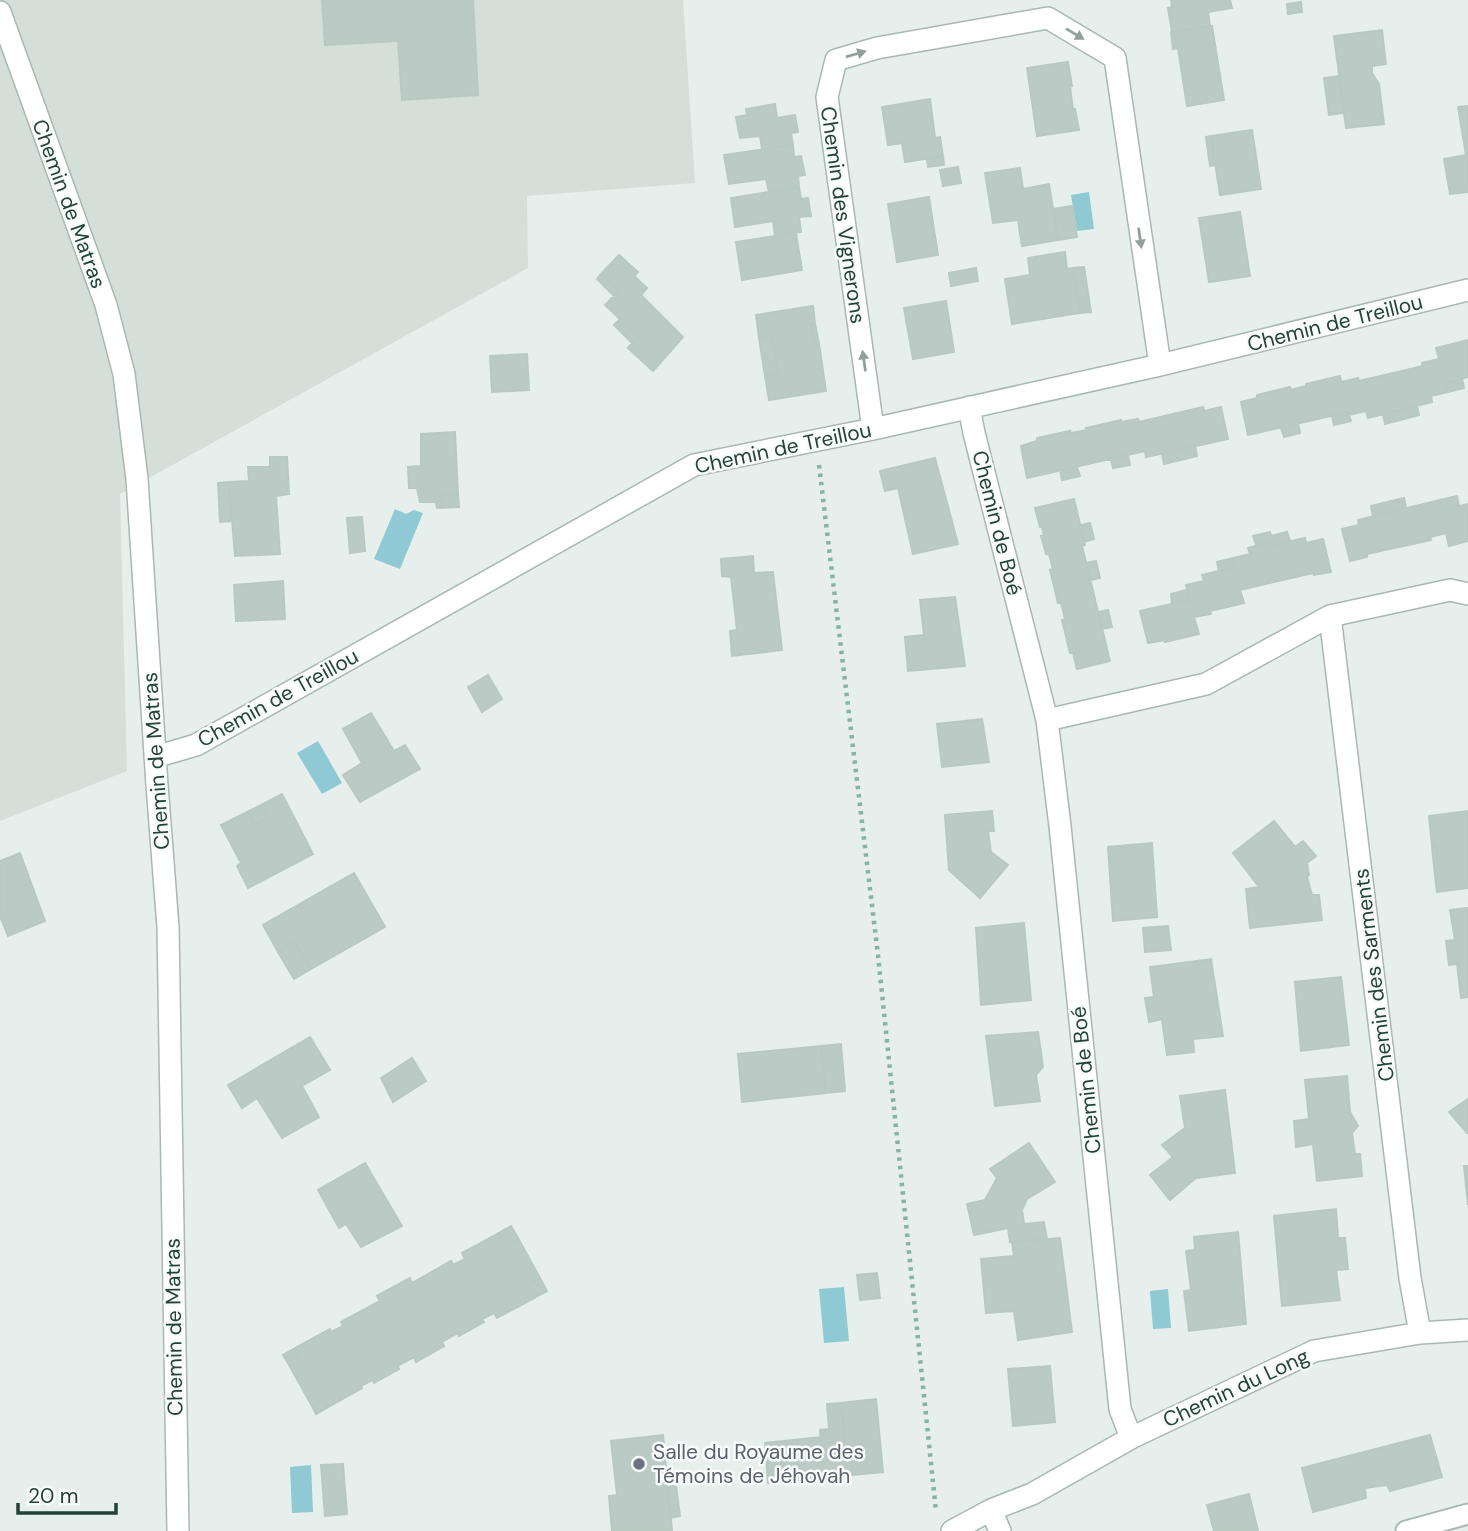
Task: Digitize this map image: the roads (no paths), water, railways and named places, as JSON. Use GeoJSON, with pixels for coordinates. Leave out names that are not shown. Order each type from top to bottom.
{"type":"FeatureCollection","features":[{"type":"Feature","properties":{"kind":"street","name":"Chemin de Matras"},"geometry":{"type":"LineString","coordinates":[[0,12],[106,305],[124,374],[137,480],[168,927],[178,1531]]}},
{"type":"Feature","properties":{"kind":"street","name":"Chemin des Vignerons"},"geometry":{"type":"LineString","coordinates":[[873,429],[827,97],[836,60],[877,48],[1048,18],[1115,58],[1160,365]]}},
{"type":"Feature","properties":{"kind":"street","name":"Chemin de Treillou"},"geometry":{"type":"LineString","coordinates":[[155,757],[196,745],[694,465],[873,429],[1160,365],[1468,290]]}},
{"type":"Feature","properties":{"kind":"street","name":"Chemin de Boé"},"geometry":{"type":"LineString","coordinates":[[969,407],[1047,720],[1120,1409],[1131,1438]]}},
{"type":"Feature","properties":{"kind":"street"},"geometry":{"type":"LineString","coordinates":[[1047,720],[1206,684],[1330,616],[1450,590],[1468,594]]}},
{"type":"Feature","properties":{"kind":"street","name":"Chemin des Sarments"},"geometry":{"type":"LineString","coordinates":[[1330,616],[1410,1278],[1420,1333]]}},
{"type":"Feature","properties":{"kind":"street","name":"Chemin du Long"},"geometry":{"type":"LineString","coordinates":[[945,1524],[991,1510],[1032,1493],[1131,1438],[1314,1351],[1420,1333],[1468,1330]]}},
{"type":"Feature","properties":{"kind":"street"},"geometry":{"type":"LineString","coordinates":[[991,1510],[1000,1531]]}},
{"type":"Feature","properties":{"kind":"lane"},"geometry":{"type":"LineString","coordinates":[[1406,1531],[1468,1514]]}},
{"type":"Feature","properties":{"kind":"water"},"geometry":{"type":"Polygon","coordinates":[[[1089,192],[1094,229],[1077,231],[1071,195],[1089,192]]]}},
{"type":"Feature","properties":{"kind":"water"},"geometry":{"type":"Polygon","coordinates":[[[395,509],[406,514],[414,510],[423,513],[400,569],[374,559],[395,509]]]}},
{"type":"Feature","properties":{"kind":"water"},"geometry":{"type":"Polygon","coordinates":[[[318,741],[342,783],[322,794],[297,753],[318,741]]]}},
{"type":"Feature","properties":{"kind":"water"},"geometry":{"type":"Polygon","coordinates":[[[844,1287],[849,1341],[824,1343],[819,1289],[844,1287]]]}},
{"type":"Feature","properties":{"kind":"water"},"geometry":{"type":"Polygon","coordinates":[[[1168,1289],[1171,1328],[1153,1329],[1150,1291],[1168,1289]]]}},
{"type":"Feature","properties":{"kind":"water"},"geometry":{"type":"Polygon","coordinates":[[[311,1465],[313,1512],[292,1513],[290,1467],[311,1465]]]}},
{"type":"Feature","properties":{"kind":"place","name":"Salle du Royaume des Témoins de Jéhovah"},"geometry":{"type":"Point","coordinates":[639,1464]}}]}
